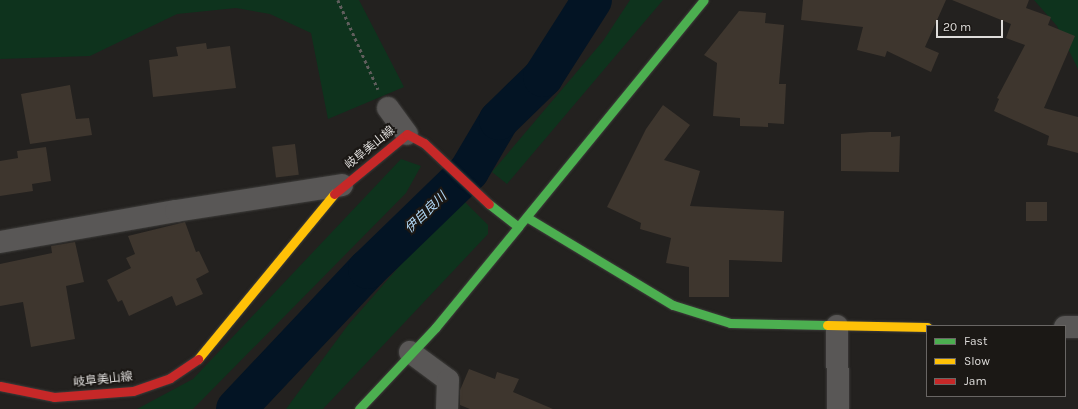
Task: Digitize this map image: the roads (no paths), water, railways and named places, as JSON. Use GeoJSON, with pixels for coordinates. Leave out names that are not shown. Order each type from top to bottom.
{"type":"FeatureCollection","features":[{"type":"Feature","properties":{"kind":"main road"},"geometry":{"type":"LineString","coordinates":[[359,409],[410,352],[436,327],[518,227],[528,218],[704,0]]}},
{"type":"Feature","properties":{"kind":"main road"},"geometry":{"type":"LineString","coordinates":[[415,138],[500,214],[518,227]]}},
{"type":"Feature","properties":{"kind":"main road","name":"岐阜美山線"},"geometry":{"type":"LineString","coordinates":[[0,386],[54,397],[133,391],[170,378],[200,358],[342,185],[415,138]]}},
{"type":"Feature","properties":{"kind":"main road"},"geometry":{"type":"LineString","coordinates":[[528,218],[672,305],[730,323],[926,327]]}},
{"type":"Feature","properties":{"kind":"street"},"geometry":{"type":"LineString","coordinates":[[388,108],[415,138]]}},
{"type":"Feature","properties":{"kind":"street"},"geometry":{"type":"LineString","coordinates":[[0,242],[176,210],[342,185]]}},
{"type":"Feature","properties":{"kind":"street"},"geometry":{"type":"LineString","coordinates":[[837,326],[838,409]]}},
{"type":"Feature","properties":{"kind":"street"},"geometry":{"type":"LineString","coordinates":[[1066,327],[1078,327]]}},
{"type":"Feature","properties":{"kind":"street"},"geometry":{"type":"LineString","coordinates":[[410,352],[448,380],[447,409]]}},
{"type":"Feature","properties":{"kind":"waterway","name":"伊自良川"},"geometry":{"type":"LineString","coordinates":[[236,409],[368,269],[469,171],[499,120],[543,77],[592,0]]}}]}
